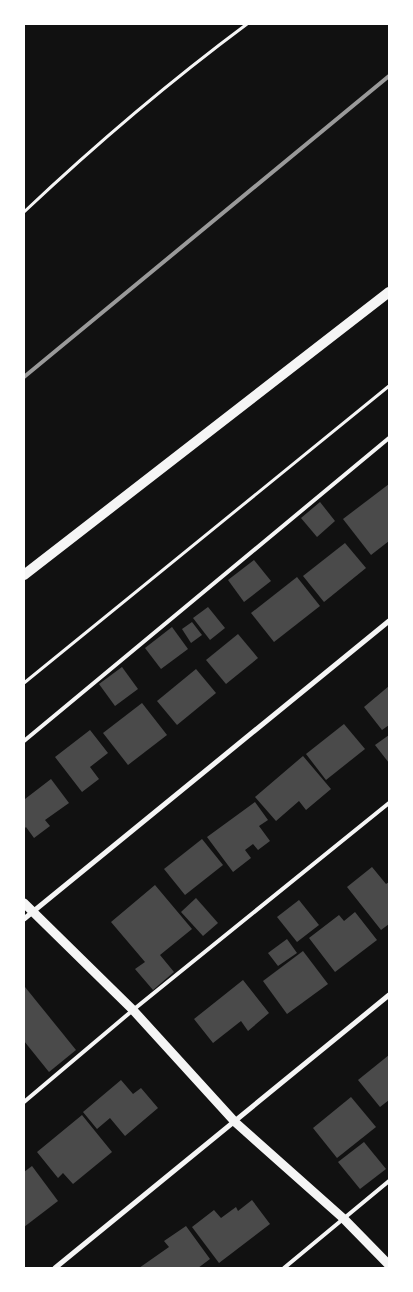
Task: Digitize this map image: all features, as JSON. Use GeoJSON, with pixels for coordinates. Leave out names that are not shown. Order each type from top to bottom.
{"type":"FeatureCollection","features":[{"type":"Feature","properties":{"kind":"main road"},"geometry":{"type":"LineString","coordinates":[[24,576],[389,292]]}},
{"type":"Feature","properties":{"kind":"street"},"geometry":{"type":"LineString","coordinates":[[24,919],[389,621]]}},
{"type":"Feature","properties":{"kind":"street"},"geometry":{"type":"LineString","coordinates":[[24,903],[133,1010],[235,1122],[344,1219],[389,1265]]}},
{"type":"Feature","properties":{"kind":"street"},"geometry":{"type":"LineString","coordinates":[[55,1268],[389,995]]}},
{"type":"Feature","properties":{"kind":"lane"},"geometry":{"type":"LineString","coordinates":[[24,741],[389,438]]}},
{"type":"Feature","properties":{"kind":"lane"},"geometry":{"type":"LineString","coordinates":[[24,1102],[133,1010],[389,803]]}},
{"type":"Feature","properties":{"kind":"lane"},"geometry":{"type":"LineString","coordinates":[[284,1268],[389,1181]]}},
{"type":"Feature","properties":{"kind":"path"},"geometry":{"type":"LineString","coordinates":[[24,212],[121,123],[192,64],[247,24]]}},
{"type":"Feature","properties":{"kind":"path"},"geometry":{"type":"LineString","coordinates":[[24,683],[389,386]]}},
{"type":"Feature","properties":{"kind":"building"},"geometry":{"type":"Polygon","coordinates":[[[389,484],[389,541],[371,555],[343,519],[389,484]]]}},
{"type":"Feature","properties":{"kind":"building"},"geometry":{"type":"Polygon","coordinates":[[[320,502],[335,521],[317,537],[301,518],[320,502]]]}},
{"type":"Feature","properties":{"kind":"building"},"geometry":{"type":"Polygon","coordinates":[[[345,543],[366,568],[324,602],[303,576],[345,543]]]}},
{"type":"Feature","properties":{"kind":"building"},"geometry":{"type":"Polygon","coordinates":[[[254,560],[271,581],[244,602],[228,580],[254,560]]]}},
{"type":"Feature","properties":{"kind":"building"},"geometry":{"type":"Polygon","coordinates":[[[297,577],[320,606],[274,642],[251,613],[297,577]]]}},
{"type":"Feature","properties":{"kind":"building"},"geometry":{"type":"Polygon","coordinates":[[[208,607],[225,628],[210,640],[193,618],[208,607]]]}},
{"type":"Feature","properties":{"kind":"building"},"geometry":{"type":"Polygon","coordinates":[[[192,622],[202,635],[191,643],[182,629],[192,622]]]}},
{"type":"Feature","properties":{"kind":"building"},"geometry":{"type":"Polygon","coordinates":[[[172,627],[188,649],[161,669],[145,648],[172,627]]]}},
{"type":"Feature","properties":{"kind":"building"},"geometry":{"type":"Polygon","coordinates":[[[238,634],[258,658],[226,684],[206,660],[238,634]]]}},
{"type":"Feature","properties":{"kind":"building"},"geometry":{"type":"Polygon","coordinates":[[[122,667],[138,689],[115,706],[99,684],[122,667]]]}},
{"type":"Feature","properties":{"kind":"building"},"geometry":{"type":"Polygon","coordinates":[[[196,669],[216,693],[177,725],[157,701],[196,669]]]}},
{"type":"Feature","properties":{"kind":"building"},"geometry":{"type":"Polygon","coordinates":[[[389,686],[389,725],[382,730],[364,707],[389,686]]]}},
{"type":"Feature","properties":{"kind":"building"},"geometry":{"type":"Polygon","coordinates":[[[142,703],[167,735],[128,765],[103,733],[142,703]]]}},
{"type":"Feature","properties":{"kind":"building"},"geometry":{"type":"Polygon","coordinates":[[[344,724],[365,749],[326,780],[306,754],[344,724]]]}},
{"type":"Feature","properties":{"kind":"building"},"geometry":{"type":"Polygon","coordinates":[[[90,730],[108,753],[90,767],[99,779],[82,792],[55,757],[90,730]]]}},
{"type":"Feature","properties":{"kind":"building"},"geometry":{"type":"Polygon","coordinates":[[[389,735],[389,763],[375,745],[389,735]]]}},
{"type":"Feature","properties":{"kind":"building"},"geometry":{"type":"Polygon","coordinates":[[[303,756],[331,789],[306,810],[299,801],[276,821],[255,797],[303,756]]]}},
{"type":"Feature","properties":{"kind":"building"},"geometry":{"type":"Polygon","coordinates":[[[51,779],[69,803],[45,820],[50,826],[34,838],[26,827],[24,829],[24,798],[51,779]]]}},
{"type":"Feature","properties":{"kind":"building"},"geometry":{"type":"Polygon","coordinates":[[[255,802],[268,820],[259,826],[270,841],[258,850],[253,844],[245,850],[251,858],[233,872],[207,837],[255,802]]]}},
{"type":"Feature","properties":{"kind":"building"},"geometry":{"type":"Polygon","coordinates":[[[202,839],[223,865],[185,895],[164,869],[202,839]]]}},
{"type":"Feature","properties":{"kind":"building"},"geometry":{"type":"Polygon","coordinates":[[[372,867],[386,884],[389,882],[389,924],[381,930],[347,887],[372,867]]]}},
{"type":"Feature","properties":{"kind":"building"},"geometry":{"type":"Polygon","coordinates":[[[155,885],[192,929],[160,955],[174,972],[153,990],[135,969],[145,962],[111,922],[155,885]]]}},
{"type":"Feature","properties":{"kind":"building"},"geometry":{"type":"Polygon","coordinates":[[[196,898],[218,923],[203,936],[181,912],[196,898]]]}},
{"type":"Feature","properties":{"kind":"building"},"geometry":{"type":"Polygon","coordinates":[[[299,900],[319,925],[297,942],[277,917],[299,900]]]}},
{"type":"Feature","properties":{"kind":"building"},"geometry":{"type":"Polygon","coordinates":[[[355,912],[377,940],[335,972],[309,938],[339,915],[344,921],[355,912]]]}},
{"type":"Feature","properties":{"kind":"building"},"geometry":{"type":"Polygon","coordinates":[[[287,939],[297,953],[278,966],[268,953],[287,939]]]}},
{"type":"Feature","properties":{"kind":"building"},"geometry":{"type":"Polygon","coordinates":[[[303,951],[328,984],[287,1014],[263,981],[303,951]]]}},
{"type":"Feature","properties":{"kind":"building"},"geometry":{"type":"Polygon","coordinates":[[[243,980],[269,1013],[248,1031],[241,1021],[213,1043],[194,1019],[243,980]]]}},
{"type":"Feature","properties":{"kind":"building"},"geometry":{"type":"Polygon","coordinates":[[[25,987],[76,1050],[49,1072],[24,1041],[25,987]]]}},
{"type":"Feature","properties":{"kind":"building"},"geometry":{"type":"Polygon","coordinates":[[[389,1055],[389,1100],[380,1107],[358,1080],[389,1055]]]}},
{"type":"Feature","properties":{"kind":"building"},"geometry":{"type":"Polygon","coordinates":[[[121,1080],[133,1094],[141,1088],[158,1108],[125,1136],[110,1118],[97,1129],[83,1112],[121,1080]]]}},
{"type":"Feature","properties":{"kind":"building"},"geometry":{"type":"Polygon","coordinates":[[[351,1097],[376,1127],[337,1158],[313,1128],[351,1097]]]}},
{"type":"Feature","properties":{"kind":"building"},"geometry":{"type":"Polygon","coordinates":[[[82,1115],[112,1152],[73,1184],[63,1173],[58,1178],[37,1152],[82,1115]]]}},
{"type":"Feature","properties":{"kind":"building"},"geometry":{"type":"Polygon","coordinates":[[[364,1142],[386,1169],[360,1189],[338,1162],[364,1142]]]}},
{"type":"Feature","properties":{"kind":"building"},"geometry":{"type":"Polygon","coordinates":[[[32,1166],[58,1201],[24,1227],[24,1172],[32,1166]]]}},
{"type":"Feature","properties":{"kind":"building"},"geometry":{"type":"Polygon","coordinates":[[[252,1200],[270,1224],[219,1263],[192,1227],[214,1210],[221,1218],[236,1207],[238,1211],[252,1200]]]}},
{"type":"Feature","properties":{"kind":"building"},"geometry":{"type":"Polygon","coordinates":[[[186,1226],[210,1259],[198,1268],[139,1268],[169,1247],[164,1241],[186,1226]]]}},
{"type":"Feature","properties":{"kind":"railway"},"geometry":{"type":"LineString","coordinates":[[24,377],[389,76]]}}]}
